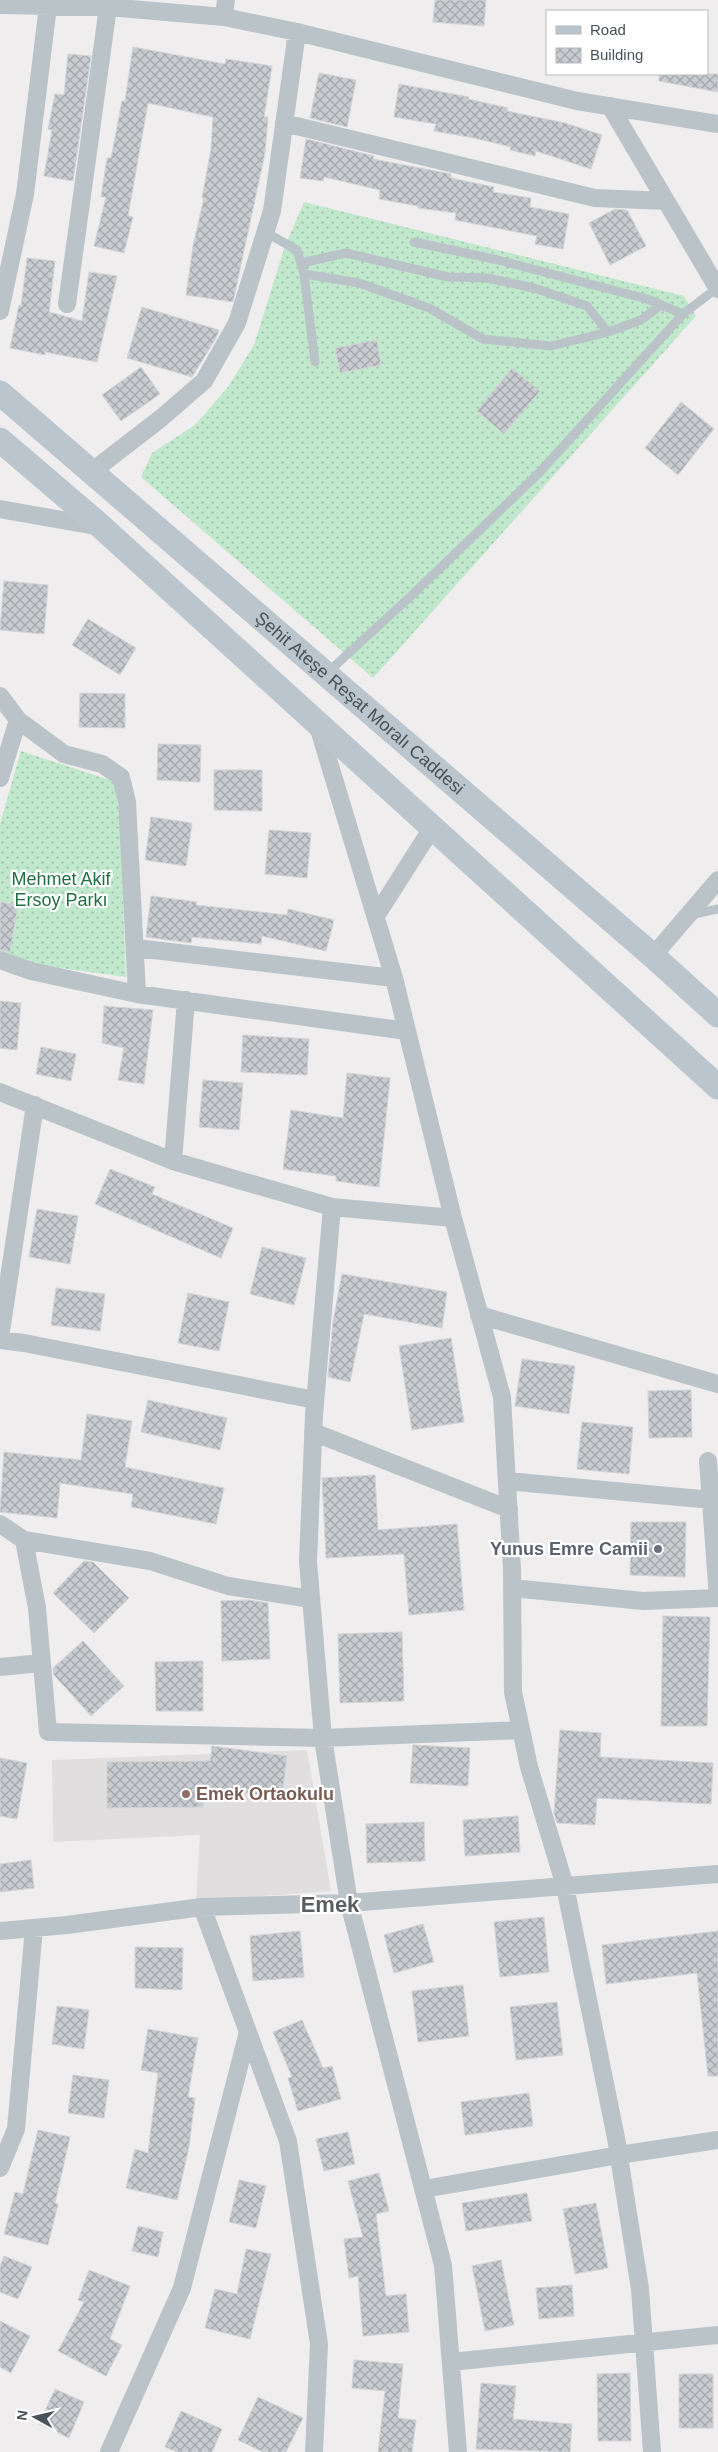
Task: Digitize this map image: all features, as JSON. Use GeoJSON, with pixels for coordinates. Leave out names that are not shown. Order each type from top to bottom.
{"type":"FeatureCollection","features":[{"type":"Feature","properties":{"kind":"main road","name":"Şehit Ateşe Reşat Moralı Caddesi"},"geometry":{"type":"LineString","coordinates":[[0,393],[90,473],[653,956],[718,1015]]}},
{"type":"Feature","properties":{"kind":"main road"},"geometry":{"type":"LineString","coordinates":[[0,440],[101,526],[318,726],[718,1087]]}},
{"type":"Feature","properties":{"kind":"street"},"geometry":{"type":"LineString","coordinates":[[0,5],[108,7],[132,5],[225,9],[297,32],[577,101],[718,124]]}},
{"type":"Feature","properties":{"kind":"street"},"geometry":{"type":"LineString","coordinates":[[0,311],[25,194],[48,6]]}},
{"type":"Feature","properties":{"kind":"street"},"geometry":{"type":"LineString","coordinates":[[67,304],[108,7]]}},
{"type":"Feature","properties":{"kind":"street"},"geometry":{"type":"LineString","coordinates":[[90,473],[160,419],[204,381],[237,323],[272,211],[297,32]]}},
{"type":"Feature","properties":{"kind":"street"},"geometry":{"type":"LineString","coordinates":[[610,106],[718,288]]}},
{"type":"Feature","properties":{"kind":"street"},"geometry":{"type":"LineString","coordinates":[[284,124],[595,198],[666,201]]}},
{"type":"Feature","properties":{"kind":"street"},"geometry":{"type":"LineString","coordinates":[[0,509],[101,526]]}},
{"type":"Feature","properties":{"kind":"street"},"geometry":{"type":"LineString","coordinates":[[0,696],[18,720],[64,754],[102,764],[121,776],[127,802],[137,994]]}},
{"type":"Feature","properties":{"kind":"street"},"geometry":{"type":"LineString","coordinates":[[0,778],[18,720]]}},
{"type":"Feature","properties":{"kind":"street"},"geometry":{"type":"LineString","coordinates":[[318,726],[394,978],[453,1218],[502,1397],[512,1588],[513,1692],[529,1768],[565,1886],[618,2155],[640,2289],[652,2452]]}},
{"type":"Feature","properties":{"kind":"street"},"geometry":{"type":"LineString","coordinates":[[376,916],[432,828]]}},
{"type":"Feature","properties":{"kind":"street"},"geometry":{"type":"LineString","coordinates":[[653,956],[718,880]]}},
{"type":"Feature","properties":{"kind":"street"},"geometry":{"type":"LineString","coordinates":[[136,948],[394,978]]}},
{"type":"Feature","properties":{"kind":"street"},"geometry":{"type":"LineString","coordinates":[[0,960],[31,971],[137,994],[407,1031]]}},
{"type":"Feature","properties":{"kind":"street"},"geometry":{"type":"LineString","coordinates":[[174,1161],[186,1000]]}},
{"type":"Feature","properties":{"kind":"street"},"geometry":{"type":"LineString","coordinates":[[0,1092],[174,1161],[332,1207],[453,1218]]}},
{"type":"Feature","properties":{"kind":"street"},"geometry":{"type":"LineString","coordinates":[[35,1105],[0,1339],[315,1400]]}},
{"type":"Feature","properties":{"kind":"street"},"geometry":{"type":"LineString","coordinates":[[332,1207],[315,1400],[308,1562],[322,1738],[349,1903],[443,2265],[458,2452]]}},
{"type":"Feature","properties":{"kind":"street"},"geometry":{"type":"LineString","coordinates":[[479,1315],[718,1384]]}},
{"type":"Feature","properties":{"kind":"street"},"geometry":{"type":"LineString","coordinates":[[313,1432],[509,1509]]}},
{"type":"Feature","properties":{"kind":"street"},"geometry":{"type":"LineString","coordinates":[[512,1588],[643,1601],[718,1598],[708,1461]]}},
{"type":"Feature","properties":{"kind":"street"},"geometry":{"type":"LineString","coordinates":[[507,1482],[712,1500]]}},
{"type":"Feature","properties":{"kind":"street"},"geometry":{"type":"LineString","coordinates":[[0,1524],[24,1540],[150,1561],[228,1586],[311,1599]]}},
{"type":"Feature","properties":{"kind":"street"},"geometry":{"type":"LineString","coordinates":[[24,1540],[36,1608],[48,1732],[322,1738],[521,1730]]}},
{"type":"Feature","properties":{"kind":"street"},"geometry":{"type":"LineString","coordinates":[[0,1667],[42,1663]]}},
{"type":"Feature","properties":{"kind":"street"},"geometry":{"type":"LineString","coordinates":[[0,1931],[202,1907],[349,1903],[718,1874]]}},
{"type":"Feature","properties":{"kind":"street"},"geometry":{"type":"LineString","coordinates":[[202,1907],[288,2141],[319,2344],[314,2452]]}},
{"type":"Feature","properties":{"kind":"street"},"geometry":{"type":"LineString","coordinates":[[0,2168],[16,2129],[34,1928]]}},
{"type":"Feature","properties":{"kind":"street"},"geometry":{"type":"LineString","coordinates":[[109,2452],[182,2288],[248,2032]]}},
{"type":"Feature","properties":{"kind":"street"},"geometry":{"type":"LineString","coordinates":[[424,2189],[618,2155],[718,2140]]}},
{"type":"Feature","properties":{"kind":"street"},"geometry":{"type":"LineString","coordinates":[[451,2362],[718,2335]]}},
{"type":"Feature","properties":{"kind":"lane"},"geometry":{"type":"LineString","coordinates":[[265,232],[297,250],[304,274],[315,362]]}},
{"type":"Feature","properties":{"kind":"lane"},"geometry":{"type":"LineString","coordinates":[[414,242],[507,263],[647,299],[683,314]]}},
{"type":"Feature","properties":{"kind":"lane"},"geometry":{"type":"LineString","coordinates":[[301,263],[346,254],[448,277],[487,278],[534,288],[587,306],[608,332]]}},
{"type":"Feature","properties":{"kind":"lane"},"geometry":{"type":"LineString","coordinates":[[304,274],[359,283],[429,308],[483,338],[551,346],[608,332],[642,320],[661,305]]}},
{"type":"Feature","properties":{"kind":"lane"},"geometry":{"type":"LineString","coordinates":[[325,674],[411,596],[539,472],[683,314],[718,288]]}},
{"type":"Feature","properties":{"kind":"lane"},"geometry":{"type":"LineString","coordinates":[[687,916],[718,909]]}},
{"type":"Feature","properties":{"kind":"shaded area"},"geometry":{"type":"Polygon","coordinates":[[[307,1750],[331,1891],[196,1901],[200,1835],[53,1842],[52,1760],[307,1750]]]}},
{"type":"Feature","properties":{"kind":"green space"},"geometry":{"type":"Polygon","coordinates":[[[304,202],[684,296],[696,316],[373,678],[141,477],[152,453],[195,425],[228,387],[254,345],[284,249],[304,202]]]}},
{"type":"Feature","properties":{"kind":"green space","name":"Mehmet Akif Ersoy Parkı"},"geometry":{"type":"Polygon","coordinates":[[[21,751],[116,782],[120,830],[126,977],[31,964],[0,950],[0,824],[21,751]]]}},
{"type":"Feature","properties":{"kind":"building"},"geometry":{"type":"Polygon","coordinates":[[[435,0],[486,0],[484,26],[433,22],[435,0]]]}},
{"type":"Feature","properties":{"kind":"building"},"geometry":{"type":"Polygon","coordinates":[[[133,47],[225,64],[226,59],[272,66],[264,117],[268,117],[265,153],[233,302],[186,295],[193,246],[204,198],[202,198],[211,149],[213,117],[148,103],[128,216],[133,217],[124,253],[94,246],[106,197],[101,197],[107,158],[111,158],[122,101],[125,101],[133,47]]]}},
{"type":"Feature","properties":{"kind":"building"},"geometry":{"type":"Polygon","coordinates":[[[68,54],[91,56],[73,181],[44,176],[52,130],[48,129],[55,94],[64,95],[68,54]]]}},
{"type":"Feature","properties":{"kind":"building"},"geometry":{"type":"Polygon","coordinates":[[[319,73],[356,80],[347,127],[310,118],[319,73]]]}},
{"type":"Feature","properties":{"kind":"building"},"geometry":{"type":"Polygon","coordinates":[[[718,74],[718,92],[659,81],[659,75],[718,74]]]}},
{"type":"Feature","properties":{"kind":"building"},"geometry":{"type":"Polygon","coordinates":[[[399,84],[469,97],[468,99],[508,108],[507,111],[565,123],[602,135],[591,169],[536,151],[535,156],[510,150],[511,147],[434,131],[436,124],[394,117],[399,84]]]}},
{"type":"Feature","properties":{"kind":"building"},"geometry":{"type":"Polygon","coordinates":[[[306,139],[374,156],[373,159],[451,174],[451,178],[494,187],[493,192],[531,198],[530,207],[569,214],[563,249],[535,244],[537,236],[455,220],[456,213],[418,208],[418,206],[379,199],[380,190],[324,177],[323,181],[300,178],[306,139]]]}},
{"type":"Feature","properties":{"kind":"building"},"geometry":{"type":"Polygon","coordinates":[[[615,209],[627,210],[646,246],[610,265],[589,223],[615,209]]]}},
{"type":"Feature","properties":{"kind":"building"},"geometry":{"type":"Polygon","coordinates":[[[27,258],[55,261],[49,312],[82,321],[89,272],[117,276],[97,362],[45,352],[45,355],[10,348],[19,305],[21,306],[27,258]]]}},
{"type":"Feature","properties":{"kind":"building"},"geometry":{"type":"Polygon","coordinates":[[[142,307],[219,330],[192,377],[127,358],[142,307]]]}},
{"type":"Feature","properties":{"kind":"building"},"geometry":{"type":"Polygon","coordinates":[[[377,340],[381,365],[340,373],[335,348],[377,340]]]}},
{"type":"Feature","properties":{"kind":"building"},"geometry":{"type":"Polygon","coordinates":[[[141,367],[160,394],[121,421],[102,395],[141,367]]]}},
{"type":"Feature","properties":{"kind":"building"},"geometry":{"type":"Polygon","coordinates":[[[512,368],[540,391],[504,434],[477,411],[512,368]]]}},
{"type":"Feature","properties":{"kind":"building"},"geometry":{"type":"Polygon","coordinates":[[[681,402],[714,429],[678,475],[645,448],[681,402]]]}},
{"type":"Feature","properties":{"kind":"building"},"geometry":{"type":"Polygon","coordinates":[[[4,581],[48,585],[44,634],[0,630],[4,581]]]}},
{"type":"Feature","properties":{"kind":"building"},"geometry":{"type":"Polygon","coordinates":[[[88,619],[136,648],[120,675],[72,645],[88,619]]]}},
{"type":"Feature","properties":{"kind":"building"},"geometry":{"type":"Polygon","coordinates":[[[80,693],[125,694],[125,728],[79,727],[80,693]]]}},
{"type":"Feature","properties":{"kind":"building"},"geometry":{"type":"Polygon","coordinates":[[[158,744],[201,745],[200,782],[157,780],[158,744]]]}},
{"type":"Feature","properties":{"kind":"building"},"geometry":{"type":"Polygon","coordinates":[[[214,770],[262,770],[262,811],[214,810],[214,770]]]}},
{"type":"Feature","properties":{"kind":"building"},"geometry":{"type":"Polygon","coordinates":[[[151,817],[192,823],[186,866],[145,860],[151,817]]]}},
{"type":"Feature","properties":{"kind":"building"},"geometry":{"type":"Polygon","coordinates":[[[269,830],[311,833],[307,878],[265,874],[269,830]]]}},
{"type":"Feature","properties":{"kind":"building"},"geometry":{"type":"Polygon","coordinates":[[[151,896],[197,902],[196,905],[287,915],[288,909],[334,920],[326,951],[262,936],[261,944],[192,937],[191,943],[146,937],[151,896]]]}},
{"type":"Feature","properties":{"kind":"building"},"geometry":{"type":"Polygon","coordinates":[[[0,902],[18,905],[10,952],[0,950],[0,902]]]}},
{"type":"Feature","properties":{"kind":"building"},"geometry":{"type":"Polygon","coordinates":[[[0,1001],[21,1003],[17,1050],[0,1048],[0,1001]]]}},
{"type":"Feature","properties":{"kind":"building"},"geometry":{"type":"Polygon","coordinates":[[[104,1006],[153,1010],[144,1084],[118,1080],[124,1048],[102,1043],[104,1006]]]}},
{"type":"Feature","properties":{"kind":"building"},"geometry":{"type":"Polygon","coordinates":[[[243,1035],[309,1039],[307,1075],[241,1072],[243,1035]]]}},
{"type":"Feature","properties":{"kind":"building"},"geometry":{"type":"Polygon","coordinates":[[[41,1047],[76,1054],[71,1081],[36,1074],[41,1047]]]}},
{"type":"Feature","properties":{"kind":"building"},"geometry":{"type":"Polygon","coordinates":[[[347,1073],[390,1078],[379,1187],[336,1181],[336,1176],[283,1169],[291,1110],[343,1118],[347,1073]]]}},
{"type":"Feature","properties":{"kind":"building"},"geometry":{"type":"Polygon","coordinates":[[[203,1080],[243,1083],[239,1130],[199,1127],[203,1080]]]}},
{"type":"Feature","properties":{"kind":"building"},"geometry":{"type":"Polygon","coordinates":[[[110,1169],[155,1187],[152,1194],[233,1228],[221,1258],[95,1204],[110,1169]]]}},
{"type":"Feature","properties":{"kind":"building"},"geometry":{"type":"Polygon","coordinates":[[[37,1209],[78,1216],[70,1264],[29,1257],[37,1209]]]}},
{"type":"Feature","properties":{"kind":"building"},"geometry":{"type":"Polygon","coordinates":[[[262,1247],[306,1258],[294,1305],[250,1294],[262,1247]]]}},
{"type":"Feature","properties":{"kind":"building"},"geometry":{"type":"Polygon","coordinates":[[[342,1274],[447,1292],[442,1328],[364,1314],[350,1382],[328,1377],[333,1322],[342,1274]]]}},
{"type":"Feature","properties":{"kind":"building"},"geometry":{"type":"Polygon","coordinates":[[[56,1288],[105,1294],[100,1331],[51,1325],[56,1288]]]}},
{"type":"Feature","properties":{"kind":"building"},"geometry":{"type":"Polygon","coordinates":[[[188,1293],[229,1302],[219,1351],[178,1343],[188,1293]]]}},
{"type":"Feature","properties":{"kind":"building"},"geometry":{"type":"Polygon","coordinates":[[[451,1338],[464,1422],[412,1430],[399,1346],[451,1338]]]}},
{"type":"Feature","properties":{"kind":"building"},"geometry":{"type":"Polygon","coordinates":[[[522,1359],[575,1366],[569,1414],[515,1406],[522,1359]]]}},
{"type":"Feature","properties":{"kind":"building"},"geometry":{"type":"Polygon","coordinates":[[[691,1390],[692,1437],[649,1438],[648,1391],[691,1390]]]}},
{"type":"Feature","properties":{"kind":"building"},"geometry":{"type":"Polygon","coordinates":[[[148,1400],[227,1418],[220,1450],[141,1432],[148,1400]]]}},
{"type":"Feature","properties":{"kind":"building"},"geometry":{"type":"Polygon","coordinates":[[[87,1414],[132,1421],[125,1467],[224,1488],[216,1524],[131,1507],[133,1494],[60,1483],[57,1518],[0,1512],[4,1452],[81,1460],[87,1414]]]}},
{"type":"Feature","properties":{"kind":"building"},"geometry":{"type":"Polygon","coordinates":[[[582,1422],[633,1427],[629,1474],[577,1469],[582,1422]]]}},
{"type":"Feature","properties":{"kind":"building"},"geometry":{"type":"Polygon","coordinates":[[[375,1475],[378,1530],[457,1524],[464,1610],[409,1615],[404,1554],[326,1558],[322,1478],[375,1475]]]}},
{"type":"Feature","properties":{"kind":"building","name":"Yunus Emre Camii"},"geometry":{"type":"Polygon","coordinates":[[[631,1522],[686,1522],[685,1577],[630,1575],[631,1522]]]}},
{"type":"Feature","properties":{"kind":"building"},"geometry":{"type":"Polygon","coordinates":[[[84,1561],[93,1562],[129,1598],[94,1633],[53,1593],[84,1561]]]}},
{"type":"Feature","properties":{"kind":"building"},"geometry":{"type":"Polygon","coordinates":[[[249,1600],[268,1603],[270,1659],[222,1661],[221,1601],[249,1600]]]}},
{"type":"Feature","properties":{"kind":"building"},"geometry":{"type":"Polygon","coordinates":[[[663,1616],[710,1617],[707,1726],[661,1726],[663,1616]]]}},
{"type":"Feature","properties":{"kind":"building"},"geometry":{"type":"Polygon","coordinates":[[[402,1632],[404,1701],[340,1703],[338,1634],[402,1632]]]}},
{"type":"Feature","properties":{"kind":"building"},"geometry":{"type":"Polygon","coordinates":[[[83,1641],[124,1686],[91,1716],[54,1675],[53,1668],[83,1641]]]}},
{"type":"Feature","properties":{"kind":"building"},"geometry":{"type":"Polygon","coordinates":[[[203,1661],[203,1711],[156,1711],[155,1662],[203,1661]]]}},
{"type":"Feature","properties":{"kind":"building"},"geometry":{"type":"Polygon","coordinates":[[[560,1730],[601,1733],[600,1757],[713,1763],[711,1804],[597,1798],[595,1825],[557,1823],[554,1813],[560,1730]]]}},
{"type":"Feature","properties":{"kind":"building"},"geometry":{"type":"Polygon","coordinates":[[[413,1745],[470,1748],[468,1786],[410,1783],[413,1745]]]}},
{"type":"Feature","properties":{"kind":"building"},"geometry":{"type":"Polygon","coordinates":[[[212,1746],[287,1756],[282,1798],[203,1787],[203,1807],[107,1808],[107,1762],[210,1761],[212,1746]]]}},
{"type":"Feature","properties":{"kind":"building"},"geometry":{"type":"Polygon","coordinates":[[[0,1758],[27,1763],[17,1819],[0,1816],[0,1758]]]}},
{"type":"Feature","properties":{"kind":"building"},"geometry":{"type":"Polygon","coordinates":[[[518,1816],[520,1852],[465,1856],[463,1820],[518,1816]]]}},
{"type":"Feature","properties":{"kind":"building"},"geometry":{"type":"Polygon","coordinates":[[[424,1822],[425,1861],[367,1863],[366,1824],[424,1822]]]}},
{"type":"Feature","properties":{"kind":"building"},"geometry":{"type":"Polygon","coordinates":[[[31,1860],[34,1888],[0,1892],[0,1864],[31,1860]]]}},
{"type":"Feature","properties":{"kind":"building"},"geometry":{"type":"Polygon","coordinates":[[[544,1917],[549,1972],[500,1977],[494,1922],[544,1917]]]}},
{"type":"Feature","properties":{"kind":"building"},"geometry":{"type":"Polygon","coordinates":[[[423,1924],[434,1962],[394,1973],[384,1935],[423,1924]]]}},
{"type":"Feature","properties":{"kind":"building"},"geometry":{"type":"Polygon","coordinates":[[[300,1931],[304,1977],[253,1981],[250,1936],[300,1931]]]}},
{"type":"Feature","properties":{"kind":"building"},"geometry":{"type":"Polygon","coordinates":[[[718,1931],[718,2076],[708,2076],[697,1973],[606,1984],[602,1945],[718,1931]]]}},
{"type":"Feature","properties":{"kind":"building"},"geometry":{"type":"Polygon","coordinates":[[[135,1947],[183,1948],[182,1990],[135,1988],[135,1947]]]}},
{"type":"Feature","properties":{"kind":"building"},"geometry":{"type":"Polygon","coordinates":[[[463,1985],[469,2036],[418,2042],[412,1991],[463,1985]]]}},
{"type":"Feature","properties":{"kind":"building"},"geometry":{"type":"Polygon","coordinates":[[[557,2002],[563,2055],[516,2060],[510,2007],[557,2002]]]}},
{"type":"Feature","properties":{"kind":"building"},"geometry":{"type":"Polygon","coordinates":[[[57,2006],[89,2010],[84,2049],[52,2044],[57,2006]]]}},
{"type":"Feature","properties":{"kind":"building"},"geometry":{"type":"Polygon","coordinates":[[[302,2020],[323,2068],[332,2066],[341,2099],[298,2111],[288,2078],[292,2077],[273,2032],[302,2020]]]}},
{"type":"Feature","properties":{"kind":"building"},"geometry":{"type":"Polygon","coordinates":[[[148,2029],[198,2038],[188,2097],[195,2098],[189,2147],[177,2200],[126,2188],[135,2149],[148,2153],[158,2073],[141,2070],[148,2029]]]}},
{"type":"Feature","properties":{"kind":"building"},"geometry":{"type":"Polygon","coordinates":[[[73,2075],[109,2080],[104,2118],[68,2113],[73,2075]]]}},
{"type":"Feature","properties":{"kind":"building"},"geometry":{"type":"Polygon","coordinates":[[[529,2093],[533,2126],[465,2135],[461,2102],[529,2093]]]}},
{"type":"Feature","properties":{"kind":"building"},"geometry":{"type":"Polygon","coordinates":[[[38,2130],[70,2137],[55,2203],[58,2204],[48,2245],[4,2234],[15,2192],[23,2194],[38,2130]]]}},
{"type":"Feature","properties":{"kind":"building"},"geometry":{"type":"Polygon","coordinates":[[[348,2132],[355,2164],[324,2171],[316,2139],[348,2132]]]}},
{"type":"Feature","properties":{"kind":"building"},"geometry":{"type":"Polygon","coordinates":[[[379,2173],[389,2211],[376,2214],[386,2296],[406,2294],[409,2332],[363,2336],[358,2276],[349,2278],[344,2239],[363,2237],[348,2181],[379,2173]]]}},
{"type":"Feature","properties":{"kind":"building"},"geometry":{"type":"Polygon","coordinates":[[[239,2180],[266,2186],[256,2228],[229,2222],[239,2180]]]}},
{"type":"Feature","properties":{"kind":"building"},"geometry":{"type":"Polygon","coordinates":[[[527,2193],[532,2221],[466,2231],[462,2203],[527,2193]]]}},
{"type":"Feature","properties":{"kind":"building"},"geometry":{"type":"Polygon","coordinates":[[[596,2203],[608,2268],[575,2274],[563,2209],[596,2203]]]}},
{"type":"Feature","properties":{"kind":"building"},"geometry":{"type":"Polygon","coordinates":[[[138,2226],[163,2232],[158,2257],[132,2251],[138,2226]]]}},
{"type":"Feature","properties":{"kind":"building"},"geometry":{"type":"Polygon","coordinates":[[[246,2249],[271,2254],[250,2339],[205,2328],[215,2289],[237,2294],[246,2249]]]}},
{"type":"Feature","properties":{"kind":"building"},"geometry":{"type":"Polygon","coordinates":[[[4,2256],[32,2267],[18,2299],[0,2292],[0,2266],[4,2256]]]}},
{"type":"Feature","properties":{"kind":"building"},"geometry":{"type":"Polygon","coordinates":[[[501,2260],[514,2325],[485,2331],[472,2266],[501,2260]]]}},
{"type":"Feature","properties":{"kind":"building"},"geometry":{"type":"Polygon","coordinates":[[[89,2270],[130,2286],[110,2339],[122,2345],[106,2376],[58,2351],[84,2302],[78,2300],[89,2270]]]}},
{"type":"Feature","properties":{"kind":"building"},"geometry":{"type":"Polygon","coordinates":[[[572,2285],[574,2316],[539,2319],[536,2288],[572,2285]]]}},
{"type":"Feature","properties":{"kind":"building"},"geometry":{"type":"Polygon","coordinates":[[[0,2321],[30,2336],[11,2373],[0,2367],[0,2321]]]}},
{"type":"Feature","properties":{"kind":"building"},"geometry":{"type":"Polygon","coordinates":[[[354,2360],[403,2364],[398,2418],[416,2420],[412,2452],[378,2452],[385,2391],[352,2388],[354,2360]]]}},
{"type":"Feature","properties":{"kind":"building"},"geometry":{"type":"Polygon","coordinates":[[[630,2373],[631,2441],[598,2441],[597,2374],[630,2373]]]}},
{"type":"Feature","properties":{"kind":"building"},"geometry":{"type":"Polygon","coordinates":[[[679,2374],[713,2374],[713,2428],[679,2428],[679,2374]]]}},
{"type":"Feature","properties":{"kind":"building"},"geometry":{"type":"Polygon","coordinates":[[[481,2383],[516,2386],[513,2419],[572,2424],[570,2452],[476,2449],[481,2383]]]}},
{"type":"Feature","properties":{"kind":"building"},"geometry":{"type":"Polygon","coordinates":[[[55,2389],[84,2402],[69,2438],[39,2424],[55,2389]]]}},
{"type":"Feature","properties":{"kind":"building"},"geometry":{"type":"Polygon","coordinates":[[[258,2397],[303,2418],[286,2452],[263,2452],[238,2440],[258,2397]]]}},
{"type":"Feature","properties":{"kind":"building"},"geometry":{"type":"Polygon","coordinates":[[[181,2411],[222,2429],[212,2452],[177,2452],[165,2447],[181,2411]]]}},
{"type":"Feature","properties":{"kind":"place","name":"Yunus Emre Camii"},"geometry":{"type":"Point","coordinates":[658,1549]}},
{"type":"Feature","properties":{"kind":"place","name":"Emek Ortaokulu"},"geometry":{"type":"Point","coordinates":[186,1794]}},
{"type":"Feature","properties":{"kind":"district","name":"Emek"},"geometry":{"type":"Point","coordinates":[330,1904]}}]}
